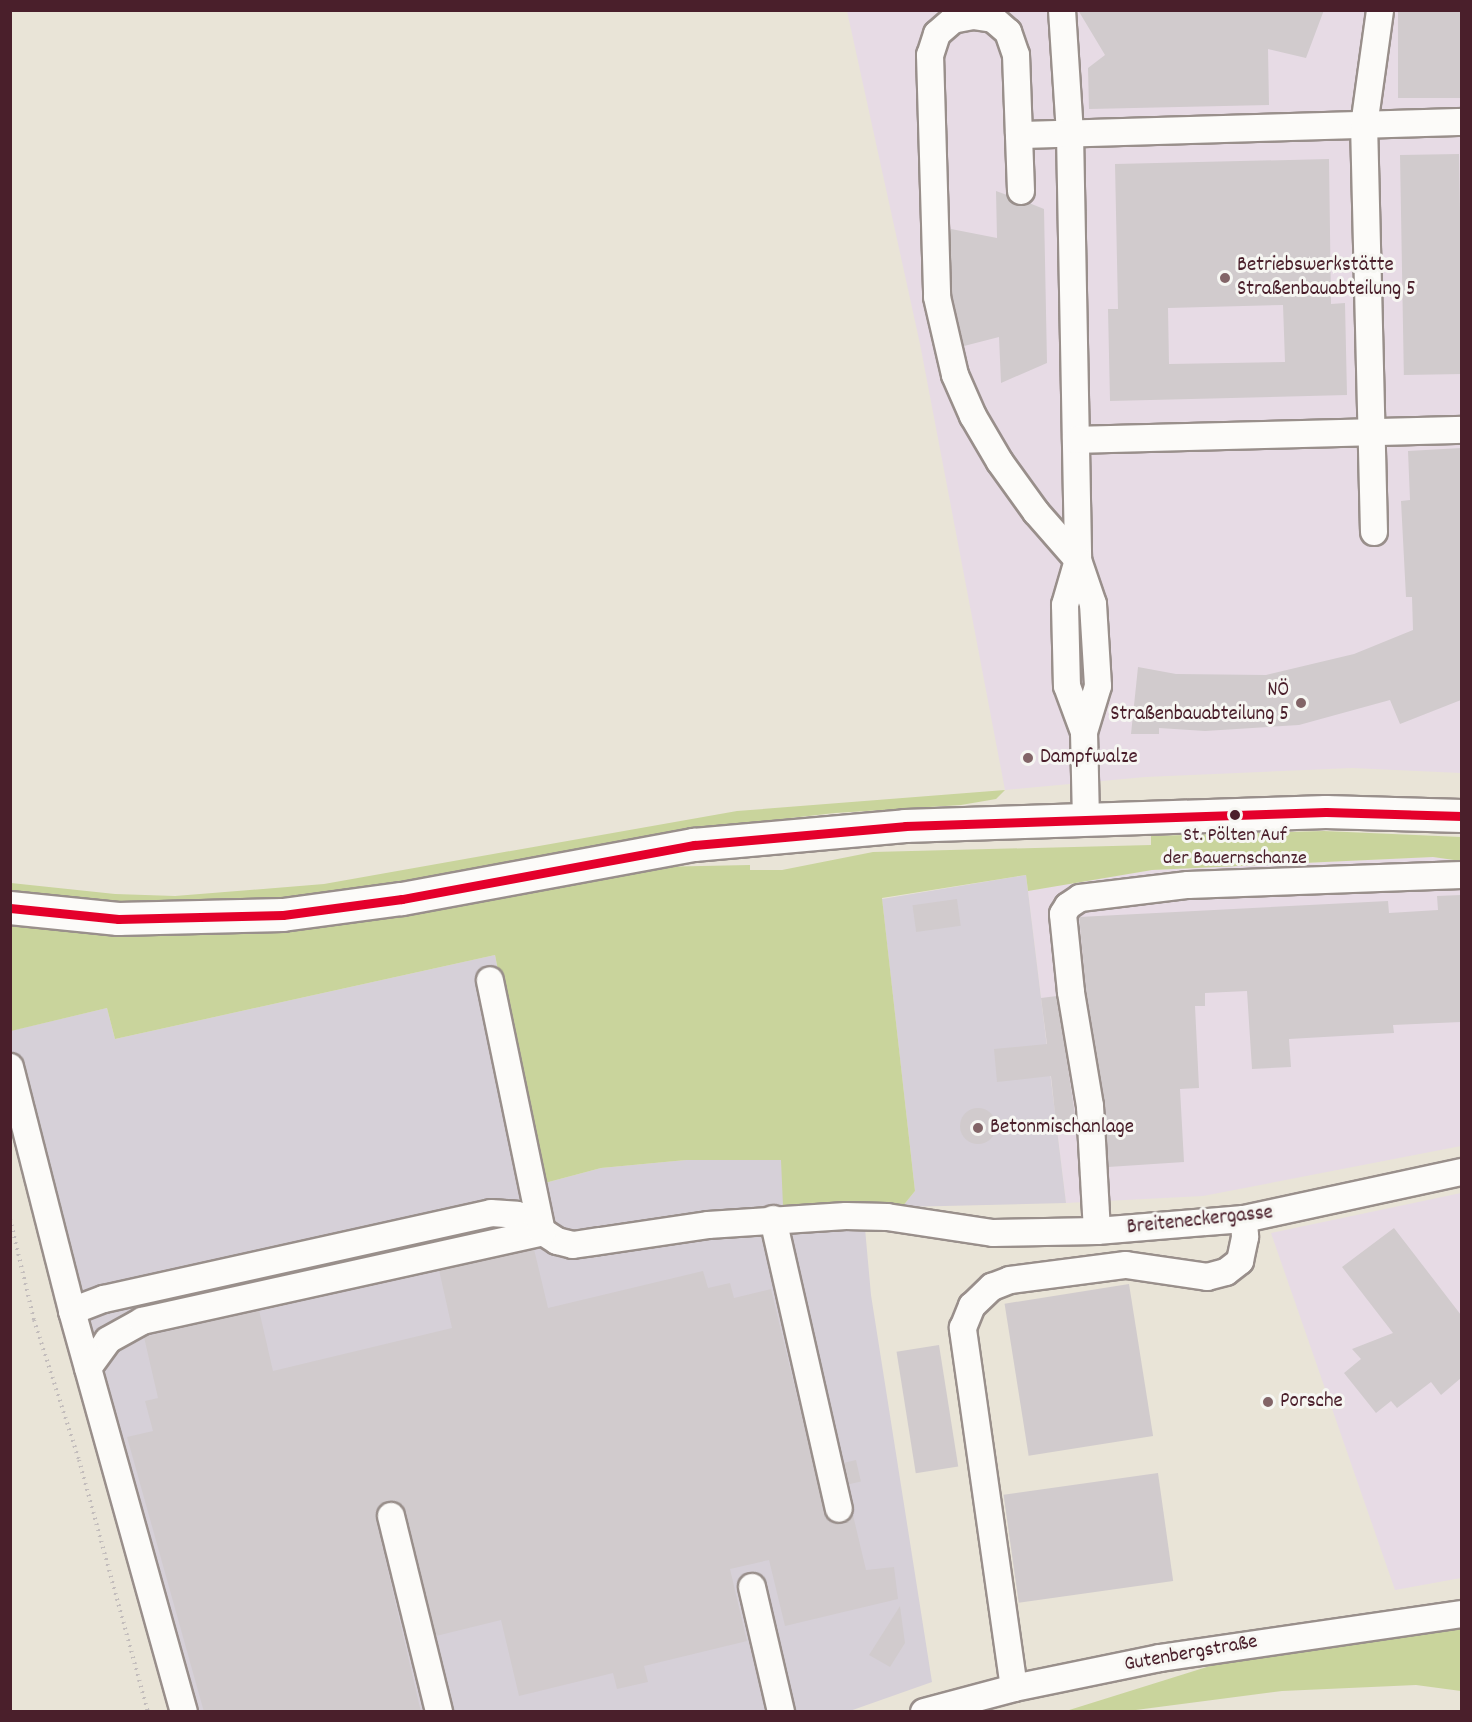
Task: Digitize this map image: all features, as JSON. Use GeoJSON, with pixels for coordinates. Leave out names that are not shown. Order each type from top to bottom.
{"type":"FeatureCollection","features":[{"type":"Feature","properties":{"kind":"main road"},"geometry":{"type":"LineString","coordinates":[[10,908],[118,919],[263,917],[402,899],[694,845],[847,830],[1086,818],[1388,812],[1461,816]]}},
{"type":"Feature","properties":{"kind":"street"},"geometry":{"type":"LineString","coordinates":[[1062,10],[1070,134],[1078,560]]}},
{"type":"Feature","properties":{"kind":"street"},"geometry":{"type":"LineString","coordinates":[[1374,532],[1364,126],[1380,10]]}},
{"type":"Feature","properties":{"kind":"street"},"geometry":{"type":"LineString","coordinates":[[1021,191],[1016,55],[1008,32],[993,19],[974,16],[952,20],[936,34],[930,55],[934,257],[944,333],[973,416],[999,462],[1078,560],[1094,604],[1098,686],[1084,732],[1086,818]]}},
{"type":"Feature","properties":{"kind":"street"},"geometry":{"type":"LineString","coordinates":[[1019,135],[1461,122]]}},
{"type":"Feature","properties":{"kind":"street"},"geometry":{"type":"LineString","coordinates":[[1076,440],[1461,430]]}},
{"type":"Feature","properties":{"kind":"street"},"geometry":{"type":"LineString","coordinates":[[1097,1231],[1090,1106],[1071,992],[1063,914],[1068,906],[1080,898],[1188,885],[1461,875]]}},
{"type":"Feature","properties":{"kind":"street"},"geometry":{"type":"LineString","coordinates":[[88,1368],[108,1340],[142,1321],[542,1232],[490,980]]}},
{"type":"Feature","properties":{"kind":"street"},"geometry":{"type":"LineString","coordinates":[[10,1067],[72,1311],[184,1712]]}},
{"type":"Feature","properties":{"kind":"street","name":"Breiteneckergasse"},"geometry":{"type":"LineString","coordinates":[[72,1311],[104,1299],[490,1212],[518,1215],[542,1232],[573,1245],[773,1219],[887,1217],[934,1226],[993,1233],[1097,1231],[1244,1218],[1461,1172]]}},
{"type":"Feature","properties":{"kind":"street"},"geometry":{"type":"LineString","coordinates":[[1014,1688],[963,1328],[972,1306],[992,1287],[1010,1280],[1126,1265],[1207,1277],[1226,1272],[1240,1261],[1245,1237],[1244,1218]]}},
{"type":"Feature","properties":{"kind":"street"},"geometry":{"type":"LineString","coordinates":[[773,1219],[838,1509]]}},
{"type":"Feature","properties":{"kind":"street"},"geometry":{"type":"LineString","coordinates":[[391,1516],[439,1712]]}},
{"type":"Feature","properties":{"kind":"street"},"geometry":{"type":"LineString","coordinates":[[752,1587],[781,1712]]}},
{"type":"Feature","properties":{"kind":"street","name":"Gutenbergstraße"},"geometry":{"type":"LineString","coordinates":[[924,1712],[1014,1688],[1160,1658],[1461,1614]]}},
{"type":"Feature","properties":{"kind":"path"},"geometry":{"type":"LineString","coordinates":[[10,1219],[34,1320],[79,1460],[148,1712]]}},
{"type":"Feature","properties":{"kind":"shaded area"},"geometry":{"type":"Polygon","coordinates":[[[847,11],[1461,11],[1461,773],[1352,768],[1145,777],[1005,790],[920,344],[847,11]]]}},
{"type":"Feature","properties":{"kind":"shaded area"},"geometry":{"type":"Polygon","coordinates":[[[1433,857],[1461,861],[1461,1146],[1203,1196],[1066,1203],[1028,891],[1152,870],[1433,857]]]}},
{"type":"Feature","properties":{"kind":"shaded area"},"geometry":{"type":"Polygon","coordinates":[[[1026,875],[1066,1203],[902,1207],[915,1191],[882,899],[1026,875]]]}},
{"type":"Feature","properties":{"kind":"shaded area"},"geometry":{"type":"Polygon","coordinates":[[[495,955],[541,1184],[601,1168],[686,1160],[781,1160],[863,1206],[871,1295],[932,1682],[847,1712],[168,1711],[11,1130],[10,1031],[107,1008],[115,1039],[495,955]]]}},
{"type":"Feature","properties":{"kind":"shaded area"},"geometry":{"type":"Polygon","coordinates":[[[1461,1193],[1461,1578],[1395,1590],[1271,1233],[1461,1193]]]}},
{"type":"Feature","properties":{"kind":"green space"},"geometry":{"type":"Polygon","coordinates":[[[1005,790],[996,799],[961,805],[835,813],[694,829],[469,872],[283,900],[120,904],[11,893],[11,883],[115,894],[175,896],[324,884],[737,811],[1005,790]]]}},
{"type":"Feature","properties":{"kind":"green space"},"geometry":{"type":"Polygon","coordinates":[[[1324,831],[1461,837],[1461,861],[1433,857],[1152,870],[1028,891],[1026,875],[882,898],[915,1191],[902,1207],[783,1206],[781,1160],[686,1160],[601,1168],[541,1184],[495,955],[115,1039],[107,1008],[11,1031],[10,922],[116,933],[234,932],[283,928],[653,867],[750,865],[750,870],[782,870],[873,852],[1151,845],[1151,836],[1324,831]]]}},
{"type":"Feature","properties":{"kind":"green space"},"geometry":{"type":"Polygon","coordinates":[[[1461,1628],[1461,1691],[1416,1685],[1282,1691],[1128,1711],[1066,1711],[1226,1661],[1461,1628]]]}},
{"type":"Feature","properties":{"kind":"building"},"geometry":{"type":"Polygon","coordinates":[[[1078,10],[1324,10],[1306,58],[1268,49],[1269,105],[1089,109],[1088,68],[1105,55],[1078,10]]]}},
{"type":"Feature","properties":{"kind":"building"},"geometry":{"type":"Polygon","coordinates":[[[1398,10],[1461,10],[1461,98],[1398,98],[1398,10]]]}},
{"type":"Feature","properties":{"kind":"building"},"geometry":{"type":"Polygon","coordinates":[[[1459,154],[1462,374],[1404,375],[1400,155],[1459,154]]]}},
{"type":"Feature","properties":{"kind":"building","name":"Betriebswerkstätte Straßenbauabteilung 5"},"geometry":{"type":"Polygon","coordinates":[[[1329,159],[1331,304],[1345,303],[1347,395],[1110,401],[1108,309],[1118,309],[1115,164],[1329,159]],[[1283,305],[1168,308],[1169,364],[1285,362],[1283,305]]]}},
{"type":"Feature","properties":{"kind":"building"},"geometry":{"type":"Polygon","coordinates":[[[996,191],[1007,195],[1015,204],[1029,203],[1044,209],[1047,363],[1001,383],[999,337],[964,346],[952,295],[950,233],[951,229],[997,238],[996,191]]]}},
{"type":"Feature","properties":{"kind":"building"},"geometry":{"type":"Polygon","coordinates":[[[1461,448],[1461,700],[1400,724],[1390,700],[1299,725],[1205,731],[1159,728],[1159,734],[1131,734],[1138,667],[1176,674],[1266,675],[1354,654],[1413,630],[1412,597],[1406,597],[1401,501],[1410,500],[1408,451],[1461,448]]]}},
{"type":"Feature","properties":{"kind":"building"},"geometry":{"type":"Polygon","coordinates":[[[1461,895],[1461,1022],[1393,1025],[1394,1033],[1289,1039],[1291,1067],[1252,1069],[1247,991],[1205,993],[1205,1006],[1195,1006],[1199,1088],[1180,1089],[1184,1162],[1108,1167],[1105,1104],[1086,990],[1079,917],[1388,901],[1389,913],[1438,910],[1437,896],[1461,895]]]}},
{"type":"Feature","properties":{"kind":"building"},"geometry":{"type":"Polygon","coordinates":[[[957,899],[961,926],[916,932],[912,905],[957,899]]]}},
{"type":"Feature","properties":{"kind":"building"},"geometry":{"type":"Polygon","coordinates":[[[1057,996],[1076,1121],[1056,1123],[1051,1076],[997,1082],[994,1049],[1047,1044],[1041,998],[1057,996]]]}},
{"type":"Feature","properties":{"kind":"building","name":"Betonmischanlage"},"geometry":{"type":"Polygon","coordinates":[[[978,1108],[991,1113],[996,1126],[991,1139],[978,1144],[965,1139],[960,1126],[965,1113],[978,1108]]]}},
{"type":"Feature","properties":{"kind":"building"},"geometry":{"type":"Polygon","coordinates":[[[1394,1228],[1461,1315],[1461,1378],[1441,1395],[1431,1382],[1397,1408],[1391,1401],[1376,1413],[1344,1373],[1361,1359],[1352,1349],[1393,1333],[1342,1267],[1394,1228]]]}},
{"type":"Feature","properties":{"kind":"building"},"geometry":{"type":"Polygon","coordinates":[[[534,1249],[548,1308],[703,1271],[708,1288],[730,1283],[734,1298],[771,1289],[825,1513],[835,1523],[843,1523],[853,1515],[866,1570],[894,1567],[898,1599],[785,1626],[769,1560],[730,1569],[747,1641],[644,1666],[648,1682],[617,1689],[613,1673],[519,1696],[501,1620],[436,1636],[406,1512],[401,1505],[388,1501],[380,1506],[376,1520],[421,1712],[204,1712],[127,1437],[153,1431],[145,1401],[158,1398],[144,1337],[259,1310],[273,1371],[452,1328],[439,1270],[534,1249]]]}},
{"type":"Feature","properties":{"kind":"building"},"geometry":{"type":"Polygon","coordinates":[[[1129,1284],[1153,1436],[1029,1456],[1005,1304],[1129,1284]]]}},
{"type":"Feature","properties":{"kind":"building"},"geometry":{"type":"Polygon","coordinates":[[[939,1345],[958,1466],[916,1473],[897,1352],[939,1345]]]}},
{"type":"Feature","properties":{"kind":"building"},"geometry":{"type":"Polygon","coordinates":[[[856,1460],[861,1481],[849,1484],[844,1463],[856,1460]]]}},
{"type":"Feature","properties":{"kind":"building"},"geometry":{"type":"Polygon","coordinates":[[[1158,1473],[1173,1581],[1019,1603],[1004,1495],[1158,1473]]]}},
{"type":"Feature","properties":{"kind":"building"},"geometry":{"type":"Polygon","coordinates":[[[900,1606],[905,1643],[890,1667],[869,1655],[900,1606]]]}},
{"type":"Feature","properties":{"kind":"transit line"},"geometry":{"type":"LineString","coordinates":[[10,908],[118,919],[283,915],[402,899],[694,845],[905,826],[1326,812],[1462,816]]}},
{"type":"Feature","properties":{"kind":"place","name":"Betriebswerkstätte Straßenbauabteilung 5"},"geometry":{"type":"Point","coordinates":[1225,278]}},
{"type":"Feature","properties":{"kind":"place","name":"NÖ Straßenbauabteilung 5"},"geometry":{"type":"Point","coordinates":[1301,703]}},
{"type":"Feature","properties":{"kind":"place","name":"Dampfwalze"},"geometry":{"type":"Point","coordinates":[1028,758]}},
{"type":"Feature","properties":{"kind":"place","name":"St. Pölten Auf der Bauernschanze"},"geometry":{"type":"Point","coordinates":[1235,815]}},
{"type":"Feature","properties":{"kind":"place","name":"Betonmischanlage"},"geometry":{"type":"Point","coordinates":[978,1128]}},
{"type":"Feature","properties":{"kind":"place","name":"Porsche"},"geometry":{"type":"Point","coordinates":[1268,1402]}}]}
